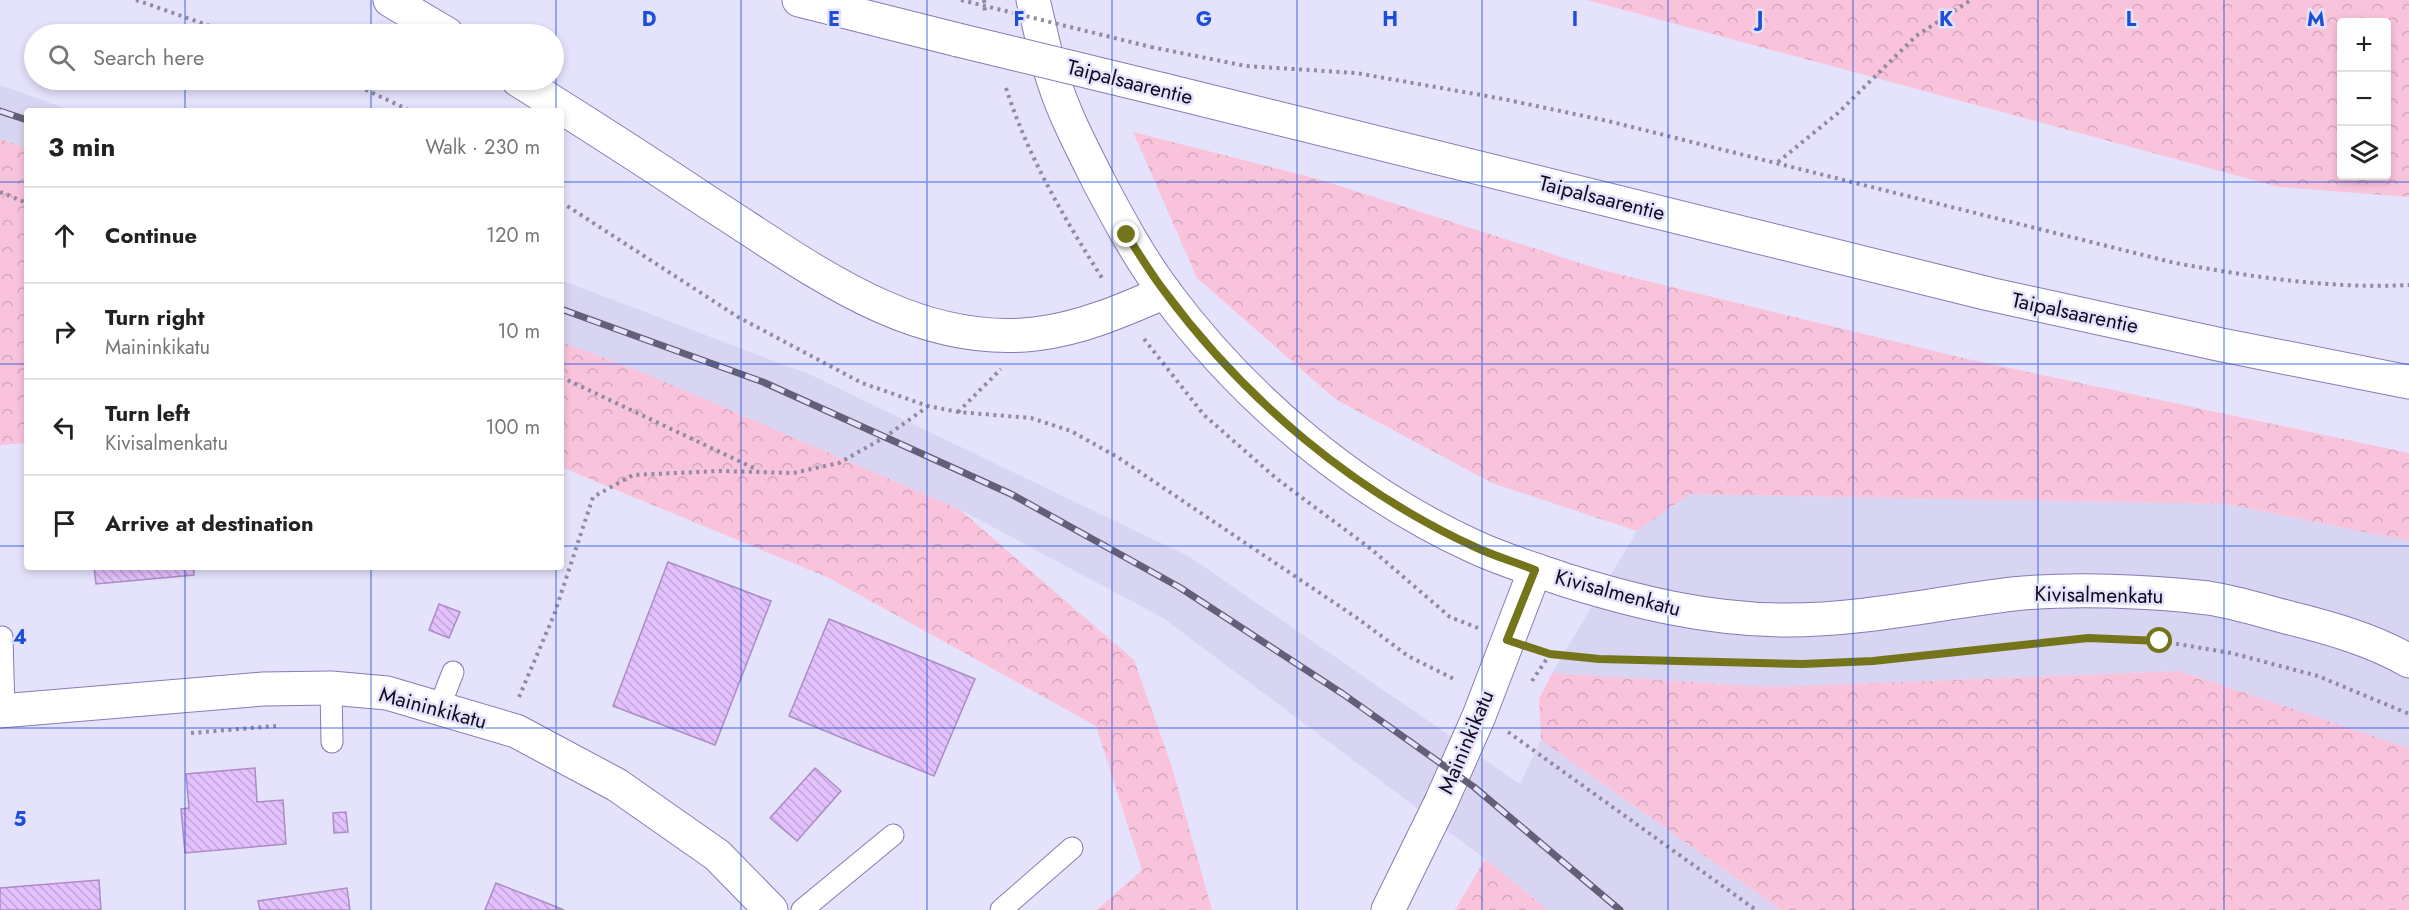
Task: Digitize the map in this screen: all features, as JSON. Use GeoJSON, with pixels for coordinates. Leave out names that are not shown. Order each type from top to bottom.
{"type":"FeatureCollection","features":[{"type":"Feature","properties":{"kind":"street"},"geometry":{"type":"LineString","coordinates":[[390,0],[430,24]]}},
{"type":"Feature","properties":{"kind":"street","name":"Taipalsaarentie"},"geometry":{"type":"LineString","coordinates":[[799,0],[1989,294],[2222,345],[2409,382]]}},
{"type":"Feature","properties":{"kind":"street","name":"Kivisalmenkatu"},"geometry":{"type":"LineString","coordinates":[[1033,0],[1054,82],[1088,159],[1127,235],[1165,292],[1221,359],[1283,421],[1347,473],[1416,516],[1476,547],[1535,570],[1619,597],[1703,615],[1785,620],[1858,616],[2018,594],[2105,591],[2210,598],[2323,626],[2395,653],[2409,661]]}},
{"type":"Feature","properties":{"kind":"street"},"geometry":{"type":"LineString","coordinates":[[534,90],[561,108]]}},
{"type":"Feature","properties":{"kind":"street"},"geometry":{"type":"LineString","coordinates":[[564,110],[808,267],[871,303],[930,326],[982,334],[1035,334],[1123,311],[1165,292]]}},
{"type":"Feature","properties":{"kind":"street","name":"Maininkikatu"},"geometry":{"type":"LineString","coordinates":[[1388,910],[1441,802],[1483,706],[1535,570]]}},
{"type":"Feature","properties":{"kind":"street","name":"Maininkikatu"},"geometry":{"type":"LineString","coordinates":[[2,711],[263,689],[331,688],[387,693],[516,731],[617,785],[717,855],[771,910]]}},
{"type":"Feature","properties":{"kind":"lane"},"geometry":{"type":"LineString","coordinates":[[2,637],[2,711]]}},
{"type":"Feature","properties":{"kind":"lane"},"geometry":{"type":"LineString","coordinates":[[439,708],[453,672]]}},
{"type":"Feature","properties":{"kind":"lane"},"geometry":{"type":"LineString","coordinates":[[331,688],[333,731]]}},
{"type":"Feature","properties":{"kind":"lane"},"geometry":{"type":"LineString","coordinates":[[802,910],[893,835]]}},
{"type":"Feature","properties":{"kind":"lane"},"geometry":{"type":"LineString","coordinates":[[1001,910],[1072,848]]}},
{"type":"Feature","properties":{"kind":"path"},"geometry":{"type":"LineString","coordinates":[[136,0],[204,24]]}},
{"type":"Feature","properties":{"kind":"path"},"geometry":{"type":"LineString","coordinates":[[961,0],[1151,47],[1246,66],[1356,73],[1498,98],[1608,121],[2175,263],[2268,280],[2369,287],[2409,285]]}},
{"type":"Feature","properties":{"kind":"path"},"geometry":{"type":"LineString","coordinates":[[984,0],[987,19]]}},
{"type":"Feature","properties":{"kind":"path"},"geometry":{"type":"LineString","coordinates":[[1778,162],[1838,113],[1916,36],[1971,0]]}},
{"type":"Feature","properties":{"kind":"path"},"geometry":{"type":"LineString","coordinates":[[1005,82],[1018,125],[1061,213],[1123,311],[1204,415],[1277,479],[1371,549],[1450,617],[1550,654],[1599,659],[1803,664],[1873,661],[2088,638],[2160,641],[2231,653],[2318,676],[2409,714]]}},
{"type":"Feature","properties":{"kind":"path"},"geometry":{"type":"LineString","coordinates":[[366,90],[405,108]]}},
{"type":"Feature","properties":{"kind":"path"},"geometry":{"type":"LineString","coordinates":[[0,192],[24,202]]}},
{"type":"Feature","properties":{"kind":"path"},"geometry":{"type":"LineString","coordinates":[[564,204],[738,317],[862,383],[928,406],[958,412],[1031,418],[1071,430],[1119,458],[1483,706],[1502,727],[1756,910]]}},
{"type":"Feature","properties":{"kind":"path"},"geometry":{"type":"LineString","coordinates":[[958,412],[1035,334]]}},
{"type":"Feature","properties":{"kind":"path"},"geometry":{"type":"LineString","coordinates":[[564,377],[761,472]]}},
{"type":"Feature","properties":{"kind":"path"},"geometry":{"type":"LineString","coordinates":[[504,727],[530,674],[554,615],[592,497],[633,474],[719,471],[794,473],[839,463],[885,437],[928,406]]}},
{"type":"Feature","properties":{"kind":"path"},"geometry":{"type":"LineString","coordinates":[[183,733],[333,731]]}},
{"type":"Feature","properties":{"kind":"shaded area"},"geometry":{"type":"Polygon","coordinates":[[[0,85],[65,108],[24,108],[24,147],[0,139],[0,85]]]}},
{"type":"Feature","properties":{"kind":"shaded area"},"geometry":{"type":"Polygon","coordinates":[[[564,281],[811,375],[1190,557],[1520,784],[1541,740],[1781,910],[1548,910],[1485,859],[1163,618],[959,509],[637,370],[564,343],[564,281]]]}},
{"type":"Feature","properties":{"kind":"shaded area"},"geometry":{"type":"Polygon","coordinates":[[[1690,494],[2227,504],[2409,541],[2409,748],[2180,671],[1770,687],[1552,673],[1637,531],[1690,494]]]}},
{"type":"Feature","properties":{"kind":"green space"},"geometry":{"type":"Polygon","coordinates":[[[1587,0],[2409,0],[2409,197],[2279,187],[1587,0]]]}},
{"type":"Feature","properties":{"kind":"green space"},"geometry":{"type":"Polygon","coordinates":[[[1133,132],[1318,179],[1602,270],[1963,358],[2409,453],[2409,541],[2227,504],[1690,494],[1637,531],[1492,483],[1335,399],[1197,278],[1133,132]]]}},
{"type":"Feature","properties":{"kind":"green space"},"geometry":{"type":"Polygon","coordinates":[[[0,139],[24,147],[24,443],[0,445],[0,139]]]}},
{"type":"Feature","properties":{"kind":"green space"},"geometry":{"type":"Polygon","coordinates":[[[564,343],[637,370],[959,509],[1134,660],[1171,764],[1212,910],[1097,910],[1142,870],[1096,726],[829,578],[564,468],[564,343]]]}},
{"type":"Feature","properties":{"kind":"green space"},"geometry":{"type":"Polygon","coordinates":[[[2180,671],[2409,748],[2409,910],[1781,910],[1541,740],[1539,699],[1552,673],[1770,687],[2180,671]]]}},
{"type":"Feature","properties":{"kind":"green space"},"geometry":{"type":"Polygon","coordinates":[[[1485,859],[1548,910],[1455,910],[1485,859]]]}},
{"type":"Feature","properties":{"kind":"building"},"geometry":{"type":"Polygon","coordinates":[[[668,562],[771,601],[715,745],[613,706],[668,562]]]}},
{"type":"Feature","properties":{"kind":"building"},"geometry":{"type":"Polygon","coordinates":[[[94,570],[194,570],[194,575],[96,584],[94,570]]]}},
{"type":"Feature","properties":{"kind":"building"},"geometry":{"type":"Polygon","coordinates":[[[439,604],[460,612],[449,638],[429,630],[439,604]]]}},
{"type":"Feature","properties":{"kind":"building"},"geometry":{"type":"Polygon","coordinates":[[[829,619],[975,679],[934,776],[789,716],[829,619]]]}},
{"type":"Feature","properties":{"kind":"building"},"geometry":{"type":"Polygon","coordinates":[[[255,768],[257,802],[283,800],[286,844],[185,853],[181,809],[189,808],[186,774],[255,768]]]}},
{"type":"Feature","properties":{"kind":"building"},"geometry":{"type":"Polygon","coordinates":[[[815,768],[841,791],[797,841],[770,818],[815,768]]]}},
{"type":"Feature","properties":{"kind":"building"},"geometry":{"type":"Polygon","coordinates":[[[346,812],[348,832],[334,833],[333,813],[346,812]]]}},
{"type":"Feature","properties":{"kind":"building"},"geometry":{"type":"Polygon","coordinates":[[[99,880],[101,910],[0,910],[0,888],[99,880]]]}},
{"type":"Feature","properties":{"kind":"building"},"geometry":{"type":"Polygon","coordinates":[[[496,883],[534,898],[564,910],[485,910],[496,883]]]}},
{"type":"Feature","properties":{"kind":"building"},"geometry":{"type":"Polygon","coordinates":[[[347,888],[350,910],[260,910],[258,901],[347,888]]]}},
{"type":"Feature","properties":{"kind":"railway"},"geometry":{"type":"LineString","coordinates":[[0,111],[24,119]]}},
{"type":"Feature","properties":{"kind":"railway"},"geometry":{"type":"LineString","coordinates":[[564,310],[763,382],[1011,494],[1179,587],[1343,694],[1474,787],[1620,910]]}},
{"type":"Feature","properties":{"kind":"route"},"geometry":{"type":"LineString","coordinates":[[1127,235],[1165,292],[1221,359],[1283,421],[1347,473],[1416,516],[1476,547],[1535,570],[1507,640],[1550,654],[1599,659],[1803,664],[1873,661],[2088,638],[2160,641]]}}]}
